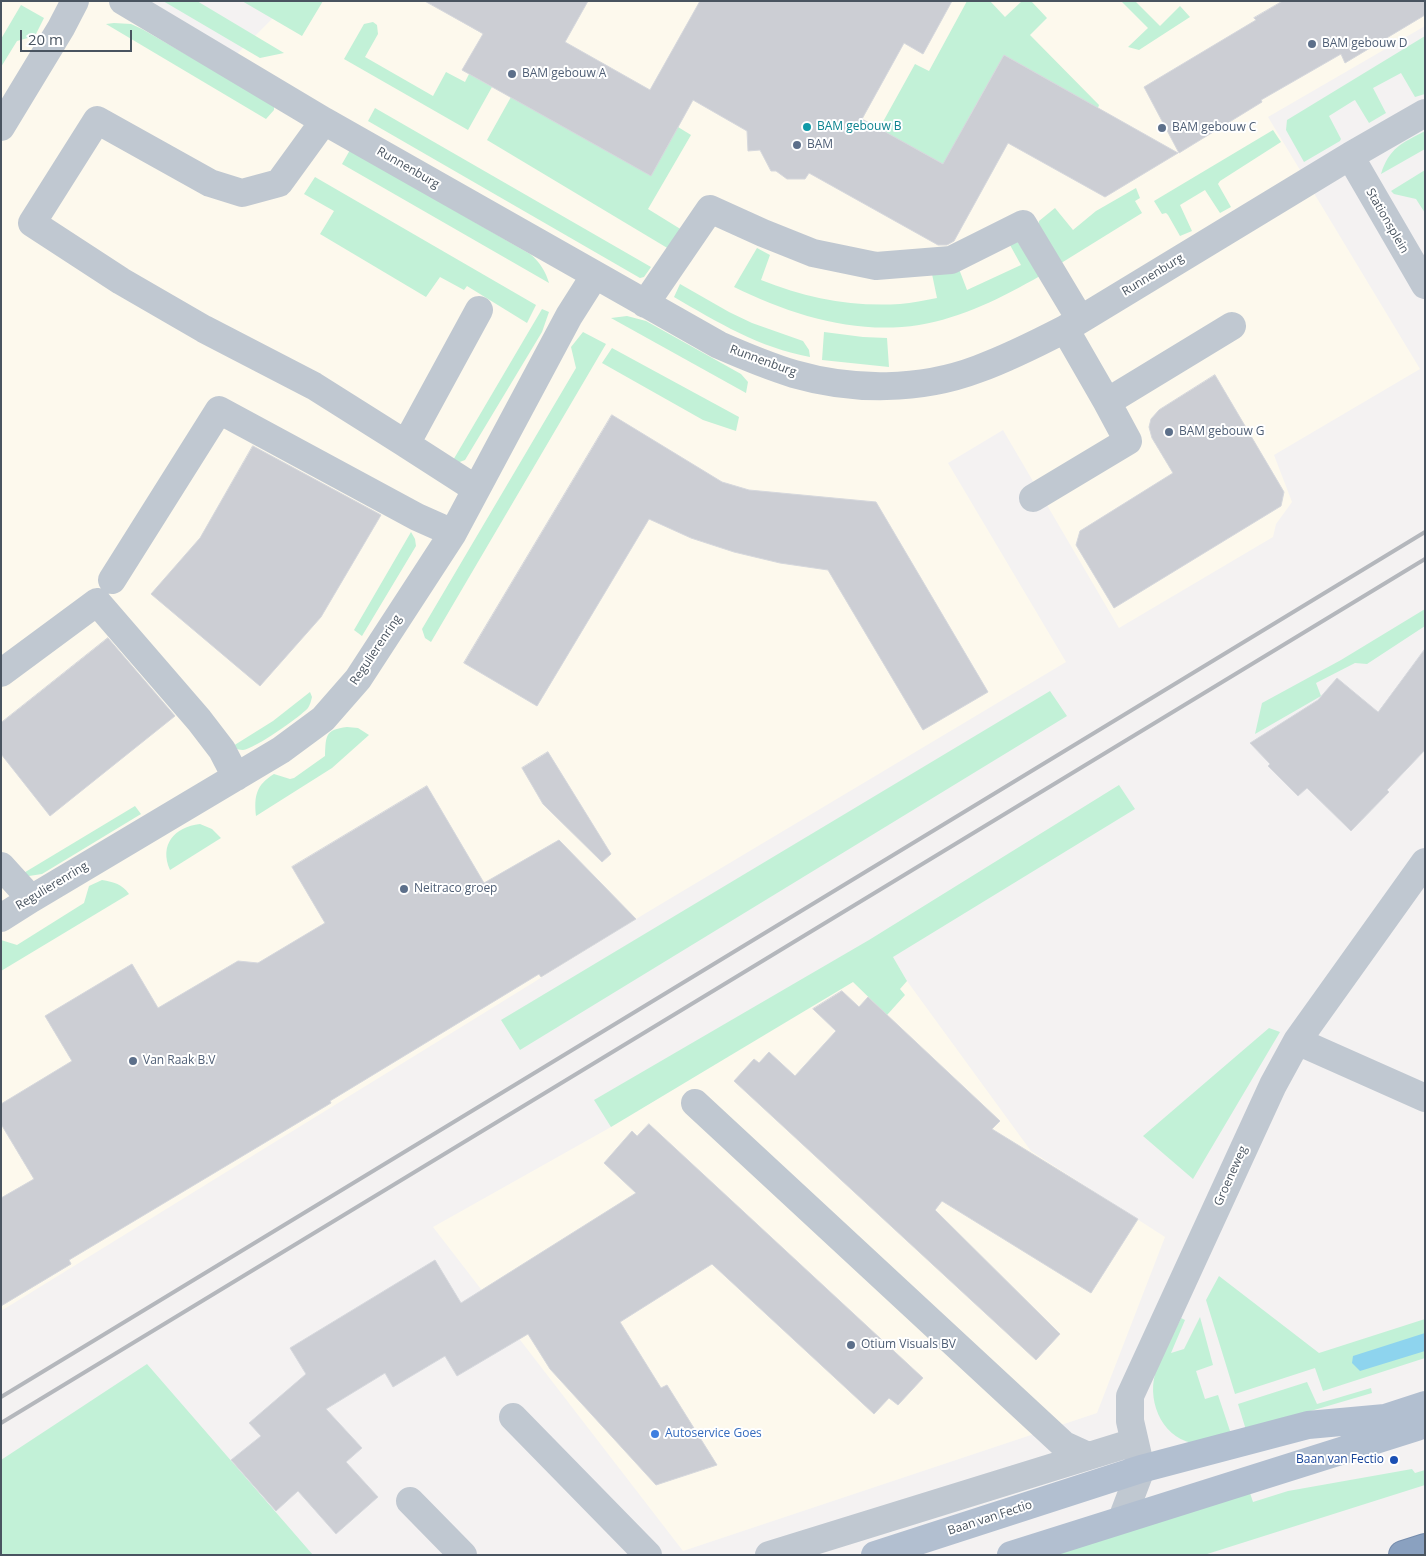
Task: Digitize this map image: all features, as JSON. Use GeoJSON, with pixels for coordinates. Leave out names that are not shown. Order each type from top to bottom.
{"type":"FeatureCollection","features":[{"type":"Feature","properties":{"kind":"highway"},"geometry":{"type":"LineString","coordinates":[[1403,1555],[1425,1548]]}},
{"type":"Feature","properties":{"kind":"main road","name":"Baan van Fectio"},"geometry":{"type":"LineString","coordinates":[[875,1555],[1141,1469],[1308,1424],[1385,1418],[1425,1405]]}},
{"type":"Feature","properties":{"kind":"main road"},"geometry":{"type":"LineString","coordinates":[[1011,1555],[1425,1425]]}},
{"type":"Feature","properties":{"kind":"street"},"geometry":{"type":"LineString","coordinates":[[1,127],[61,28],[75,1]]}},
{"type":"Feature","properties":{"kind":"street","name":"Runnenburg"},"geometry":{"type":"LineString","coordinates":[[123,1],[324,121],[645,304],[719,344],[756,361],[795,374],[859,386],[894,386],[935,382],[977,370],[1025,350],[1072,324],[1350,156],[1425,114]]}},
{"type":"Feature","properties":{"kind":"street"},"geometry":{"type":"LineString","coordinates":[[324,121],[279,183],[242,193],[210,183],[97,120],[32,223],[121,281],[204,329],[314,386],[476,489]]}},
{"type":"Feature","properties":{"kind":"street","name":"Stationsplein"},"geometry":{"type":"LineString","coordinates":[[1350,156],[1425,285]]}},
{"type":"Feature","properties":{"kind":"street"},"geometry":{"type":"LineString","coordinates":[[645,304],[710,210],[813,253],[876,266],[951,260],[1023,224],[1072,324],[1107,402],[1128,441],[1033,498]]}},
{"type":"Feature","properties":{"kind":"street","name":"Regulierenring"},"geometry":{"type":"LineString","coordinates":[[1,918],[31,898],[281,750],[323,719],[358,679],[452,533],[569,316],[595,275]]}},
{"type":"Feature","properties":{"kind":"street"},"geometry":{"type":"LineString","coordinates":[[406,444],[479,310]]}},
{"type":"Feature","properties":{"kind":"street"},"geometry":{"type":"LineString","coordinates":[[1107,402],[1232,326]]}},
{"type":"Feature","properties":{"kind":"street"},"geometry":{"type":"LineString","coordinates":[[112,580],[219,410],[417,517],[452,533]]}},
{"type":"Feature","properties":{"kind":"street"},"geometry":{"type":"LineString","coordinates":[[1,673],[97,602],[199,720],[222,750],[236,776]]}},
{"type":"Feature","properties":{"kind":"street","name":"Groeneweg"},"geometry":{"type":"LineString","coordinates":[[1141,1469],[1130,1421],[1130,1396],[1273,1084],[1297,1041],[1425,862]]}},
{"type":"Feature","properties":{"kind":"street"},"geometry":{"type":"LineString","coordinates":[[1,866],[31,898]]}},
{"type":"Feature","properties":{"kind":"street"},"geometry":{"type":"LineString","coordinates":[[1297,1041],[1425,1098]]}},
{"type":"Feature","properties":{"kind":"street"},"geometry":{"type":"LineString","coordinates":[[696,1103],[1064,1445],[1088,1456]]}},
{"type":"Feature","properties":{"kind":"street"},"geometry":{"type":"LineString","coordinates":[[513,1417],[648,1555]]}},
{"type":"Feature","properties":{"kind":"street"},"geometry":{"type":"LineString","coordinates":[[769,1555],[1134,1442]]}},
{"type":"Feature","properties":{"kind":"street"},"geometry":{"type":"LineString","coordinates":[[1122,1519],[1141,1469]]}},
{"type":"Feature","properties":{"kind":"street"},"geometry":{"type":"LineString","coordinates":[[410,1501],[463,1555]]}},
{"type":"Feature","properties":{"kind":"shaded area"},"geometry":{"type":"Polygon","coordinates":[[[1,1],[121,1],[233,58],[290,1],[1425,1],[1425,26],[1268,117],[1420,369],[1274,455],[1292,502],[1276,524],[1273,537],[1119,628],[1003,430],[948,463],[1066,662],[646,913],[1,1311],[1,1]]]}},
{"type":"Feature","properties":{"kind":"shaded area"},"geometry":{"type":"Polygon","coordinates":[[[893,957],[907,981],[1031,1151],[1165,1237],[1097,1413],[683,1551],[433,1227],[611,1127],[893,957]]]}},
{"type":"Feature","properties":{"kind":"green space"},"geometry":{"type":"Polygon","coordinates":[[[163,1],[197,1],[284,53],[260,58],[163,1]]]}},
{"type":"Feature","properties":{"kind":"green space"},"geometry":{"type":"Polygon","coordinates":[[[242,1],[323,1],[302,36],[242,1]]]}},
{"type":"Feature","properties":{"kind":"green space"},"geometry":{"type":"Polygon","coordinates":[[[967,1],[990,1],[1005,17],[1022,1],[1031,1],[1047,18],[1030,35],[1099,105],[1098,108],[1004,55],[968,119],[956,171],[879,129],[915,64],[929,71],[967,1]]]}},
{"type":"Feature","properties":{"kind":"green space"},"geometry":{"type":"Polygon","coordinates":[[[1121,1],[1135,1],[1160,26],[1180,6],[1190,17],[1139,50],[1128,47],[1148,28],[1121,1]]]}},
{"type":"Feature","properties":{"kind":"green space"},"geometry":{"type":"Polygon","coordinates":[[[21,5],[44,18],[35,36],[17,41],[1,67],[1,39],[21,5]]]}},
{"type":"Feature","properties":{"kind":"green space"},"geometry":{"type":"Polygon","coordinates":[[[373,22],[377,25],[378,34],[365,57],[433,96],[446,72],[465,82],[469,74],[492,87],[468,130],[344,59],[364,24],[373,22]]]}},
{"type":"Feature","properties":{"kind":"green space"},"geometry":{"type":"Polygon","coordinates":[[[106,24],[131,24],[142,29],[274,105],[274,110],[266,119],[106,24]]]}},
{"type":"Feature","properties":{"kind":"green space"},"geometry":{"type":"Polygon","coordinates":[[[1425,36],[1425,94],[1415,97],[1401,73],[1373,88],[1386,113],[1369,123],[1355,100],[1353,101],[1329,116],[1341,139],[1340,141],[1304,162],[1286,130],[1287,120],[1425,36]]]}},
{"type":"Feature","properties":{"kind":"green space"},"geometry":{"type":"Polygon","coordinates":[[[511,97],[651,175],[678,127],[691,135],[648,209],[682,230],[669,249],[487,140],[511,97]]]}},
{"type":"Feature","properties":{"kind":"green space"},"geometry":{"type":"Polygon","coordinates":[[[375,108],[651,267],[644,277],[640,278],[368,121],[375,108]]]}},
{"type":"Feature","properties":{"kind":"green space"},"geometry":{"type":"Polygon","coordinates":[[[1273,130],[1281,142],[1218,184],[1231,207],[1220,213],[1205,190],[1180,205],[1192,231],[1180,236],[1168,215],[1166,213],[1162,214],[1154,201],[1273,130]]]}},
{"type":"Feature","properties":{"kind":"green space"},"geometry":{"type":"Polygon","coordinates":[[[1425,131],[1425,149],[1381,174],[1388,158],[1397,147],[1425,131]]]}},
{"type":"Feature","properties":{"kind":"green space"},"geometry":{"type":"Polygon","coordinates":[[[350,150],[530,254],[542,267],[549,283],[342,164],[350,150]]]}},
{"type":"Feature","properties":{"kind":"green space"},"geometry":{"type":"Polygon","coordinates":[[[1425,170],[1425,213],[1416,199],[1394,194],[1391,191],[1425,170]]]}},
{"type":"Feature","properties":{"kind":"green space"},"geometry":{"type":"Polygon","coordinates":[[[315,177],[536,305],[527,323],[467,286],[464,290],[440,277],[426,297],[320,234],[334,211],[304,194],[315,177]]]}},
{"type":"Feature","properties":{"kind":"green space"},"geometry":{"type":"Polygon","coordinates":[[[1136,188],[1140,198],[1135,201],[1142,213],[1058,265],[1038,229],[1039,221],[1055,208],[1073,230],[1096,211],[1136,188]]]}},
{"type":"Feature","properties":{"kind":"green space"},"geometry":{"type":"Polygon","coordinates":[[[1017,241],[1040,276],[1012,292],[966,312],[919,325],[871,327],[847,325],[801,314],[734,287],[757,248],[770,255],[761,280],[795,292],[829,300],[864,304],[882,305],[914,302],[937,298],[932,274],[959,269],[967,290],[1021,265],[1010,245],[1017,241]]]}},
{"type":"Feature","properties":{"kind":"green space"},"geometry":{"type":"Polygon","coordinates":[[[680,284],[752,323],[803,341],[809,350],[810,357],[756,341],[706,316],[674,297],[680,284]]]}},
{"type":"Feature","properties":{"kind":"green space"},"geometry":{"type":"Polygon","coordinates":[[[542,309],[549,312],[542,332],[465,460],[457,463],[452,462],[542,309]]]}},
{"type":"Feature","properties":{"kind":"green space"},"geometry":{"type":"Polygon","coordinates":[[[627,316],[646,321],[741,374],[748,382],[746,393],[611,318],[627,316]]]}},
{"type":"Feature","properties":{"kind":"green space"},"geometry":{"type":"Polygon","coordinates":[[[583,332],[606,344],[431,642],[425,638],[422,629],[576,368],[571,347],[583,332]]]}},
{"type":"Feature","properties":{"kind":"green space"},"geometry":{"type":"Polygon","coordinates":[[[824,332],[887,338],[889,367],[822,360],[824,332]]]}},
{"type":"Feature","properties":{"kind":"green space"},"geometry":{"type":"Polygon","coordinates":[[[612,348],[739,417],[736,431],[703,420],[602,363],[612,348]]]}},
{"type":"Feature","properties":{"kind":"green space"},"geometry":{"type":"Polygon","coordinates":[[[411,532],[416,546],[362,636],[354,630],[411,532]]]}},
{"type":"Feature","properties":{"kind":"green space"},"geometry":{"type":"Polygon","coordinates":[[[1425,609],[1425,626],[1367,664],[1355,663],[1316,683],[1321,696],[1255,734],[1262,703],[1341,660],[1425,609]]]}},
{"type":"Feature","properties":{"kind":"green space"},"geometry":{"type":"Polygon","coordinates":[[[1050,691],[1067,716],[520,1050],[501,1020],[1050,691]]]}},
{"type":"Feature","properties":{"kind":"green space"},"geometry":{"type":"Polygon","coordinates":[[[310,692],[312,697],[308,708],[287,725],[249,748],[240,750],[233,746],[273,721],[310,692]]]}},
{"type":"Feature","properties":{"kind":"green space"},"geometry":{"type":"Polygon","coordinates":[[[347,727],[358,728],[369,735],[332,768],[256,816],[256,797],[263,782],[274,774],[290,779],[294,778],[325,756],[327,738],[331,732],[347,727]]]}},
{"type":"Feature","properties":{"kind":"green space"},"geometry":{"type":"Polygon","coordinates":[[[1119,785],[1135,809],[893,957],[907,981],[900,989],[905,995],[887,1015],[853,982],[611,1127],[594,1100],[869,940],[1119,785]]]}},
{"type":"Feature","properties":{"kind":"green space"},"geometry":{"type":"Polygon","coordinates":[[[135,806],[141,814],[42,874],[29,876],[22,874],[135,806]]]}},
{"type":"Feature","properties":{"kind":"green space"},"geometry":{"type":"Polygon","coordinates":[[[200,824],[212,829],[221,838],[170,870],[166,853],[171,839],[183,829],[200,824]]]}},
{"type":"Feature","properties":{"kind":"green space"},"geometry":{"type":"Polygon","coordinates":[[[102,880],[117,884],[129,894],[1,971],[1,940],[17,945],[84,903],[89,886],[102,880]]]}},
{"type":"Feature","properties":{"kind":"green space"},"geometry":{"type":"Polygon","coordinates":[[[1269,1028],[1280,1032],[1193,1179],[1143,1136],[1269,1028]]]}},
{"type":"Feature","properties":{"kind":"green space"},"geometry":{"type":"Polygon","coordinates":[[[1219,1276],[1319,1353],[1425,1319],[1425,1358],[1323,1391],[1315,1368],[1235,1394],[1206,1300],[1219,1276]]]}},
{"type":"Feature","properties":{"kind":"green space"},"geometry":{"type":"Polygon","coordinates":[[[1200,1317],[1213,1365],[1196,1371],[1205,1399],[1218,1395],[1232,1437],[1198,1444],[1176,1436],[1167,1428],[1156,1409],[1153,1385],[1160,1361],[1181,1318],[1185,1320],[1171,1353],[1184,1349],[1200,1317]]]}},
{"type":"Feature","properties":{"kind":"green space"},"geometry":{"type":"Polygon","coordinates":[[[147,1364],[313,1555],[1,1555],[1,1460],[147,1364]]]}},
{"type":"Feature","properties":{"kind":"green space"},"geometry":{"type":"Polygon","coordinates":[[[1307,1382],[1317,1404],[1371,1388],[1372,1393],[1246,1430],[1238,1404],[1307,1382]]]}},
{"type":"Feature","properties":{"kind":"green space"},"geometry":{"type":"Polygon","coordinates":[[[1412,1469],[1415,1473],[1425,1470],[1425,1485],[1204,1555],[1052,1555],[1249,1490],[1253,1502],[1288,1491],[1412,1469]]]}},
{"type":"Feature","properties":{"kind":"water"},"geometry":{"type":"Polygon","coordinates":[[[1425,1333],[1425,1351],[1360,1371],[1352,1363],[1353,1356],[1425,1333]]]}},
{"type":"Feature","properties":{"kind":"building"},"geometry":{"type":"Polygon","coordinates":[[[425,1],[588,1],[565,42],[650,90],[700,1],[952,1],[923,54],[904,43],[862,119],[943,164],[1004,55],[1178,153],[1105,197],[1008,143],[954,241],[947,245],[938,245],[809,173],[805,179],[787,179],[776,171],[771,171],[760,150],[748,151],[747,131],[693,100],[651,176],[462,70],[483,34],[425,1]]]}},
{"type":"Feature","properties":{"kind":"building"},"geometry":{"type":"Polygon","coordinates":[[[1283,1],[1425,1],[1425,15],[1345,63],[1341,54],[1261,100],[1262,102],[1179,153],[1144,87],[1256,20],[1254,18],[1283,1]]]}},
{"type":"Feature","properties":{"kind":"building"},"geometry":{"type":"Polygon","coordinates":[[[1215,375],[1284,492],[1281,506],[1114,608],[1076,545],[1080,531],[1173,473],[1152,438],[1149,427],[1151,419],[1159,410],[1215,375]]]}},
{"type":"Feature","properties":{"kind":"building"},"geometry":{"type":"Polygon","coordinates":[[[612,415],[722,482],[749,490],[876,502],[988,692],[923,730],[828,570],[780,563],[734,552],[691,538],[649,519],[537,706],[464,663],[612,415]]]}},
{"type":"Feature","properties":{"kind":"building"},"geometry":{"type":"Polygon","coordinates":[[[253,446],[381,515],[321,617],[260,686],[151,594],[200,538],[253,446]]]}},
{"type":"Feature","properties":{"kind":"building"},"geometry":{"type":"Polygon","coordinates":[[[108,638],[175,716],[50,816],[1,754],[1,723],[108,638]]]}},
{"type":"Feature","properties":{"kind":"building"},"geometry":{"type":"Polygon","coordinates":[[[1425,649],[1425,750],[1387,790],[1389,792],[1351,831],[1307,788],[1298,796],[1268,766],[1270,764],[1250,743],[1318,700],[1337,678],[1378,712],[1425,649]]]}},
{"type":"Feature","properties":{"kind":"building"},"geometry":{"type":"Polygon","coordinates":[[[548,752],[611,854],[602,862],[543,804],[522,768],[548,752]]]}},
{"type":"Feature","properties":{"kind":"building"},"geometry":{"type":"Polygon","coordinates":[[[427,786],[484,883],[559,840],[636,919],[541,977],[539,974],[330,1101],[331,1103],[69,1260],[71,1264],[1,1306],[1,1198],[34,1179],[1,1124],[1,1104],[72,1061],[45,1016],[132,964],[158,1008],[238,961],[258,963],[325,923],[292,867],[427,786]]]}},
{"type":"Feature","properties":{"kind":"building"},"geometry":{"type":"Polygon","coordinates":[[[842,991],[859,1007],[868,997],[1000,1121],[992,1129],[1138,1219],[1091,1293],[942,1201],[935,1210],[1060,1334],[1036,1360],[734,1081],[754,1059],[759,1063],[769,1052],[795,1076],[836,1031],[813,1009],[842,991]]]}},
{"type":"Feature","properties":{"kind":"building"},"geometry":{"type":"Polygon","coordinates":[[[649,1124],[923,1378],[898,1405],[889,1398],[874,1414],[712,1264],[620,1322],[661,1388],[667,1385],[717,1465],[656,1485],[550,1369],[528,1334],[457,1376],[445,1356],[393,1387],[385,1373],[326,1409],[362,1448],[346,1462],[378,1497],[336,1534],[298,1491],[276,1511],[231,1460],[261,1436],[249,1423],[306,1374],[290,1348],[435,1260],[461,1303],[636,1193],[604,1163],[632,1131],[637,1136],[649,1124]]]}},
{"type":"Feature","properties":{"kind":"railway"},"geometry":{"type":"LineString","coordinates":[[1,1397],[1425,532]]}},
{"type":"Feature","properties":{"kind":"railway"},"geometry":{"type":"LineString","coordinates":[[1,1423],[1425,559]]}},
{"type":"Feature","properties":{"kind":"place","name":"BAM gebouw D"},"geometry":{"type":"Point","coordinates":[1312,44]}},
{"type":"Feature","properties":{"kind":"place","name":"BAM gebouw A"},"geometry":{"type":"Point","coordinates":[512,74]}},
{"type":"Feature","properties":{"kind":"place","name":"BAM gebouw B"},"geometry":{"type":"Point","coordinates":[807,127]}},
{"type":"Feature","properties":{"kind":"place","name":"BAM gebouw C"},"geometry":{"type":"Point","coordinates":[1162,128]}},
{"type":"Feature","properties":{"kind":"place","name":"BAM"},"geometry":{"type":"Point","coordinates":[797,145]}},
{"type":"Feature","properties":{"kind":"place","name":"BAM gebouw G"},"geometry":{"type":"Point","coordinates":[1169,432]}},
{"type":"Feature","properties":{"kind":"place","name":"Neitraco groep"},"geometry":{"type":"Point","coordinates":[404,889]}},
{"type":"Feature","properties":{"kind":"place","name":"Van Raak B.V"},"geometry":{"type":"Point","coordinates":[133,1061]}},
{"type":"Feature","properties":{"kind":"place","name":"Otium Visuals BV"},"geometry":{"type":"Point","coordinates":[851,1345]}},
{"type":"Feature","properties":{"kind":"place","name":"Autoservice Goes"},"geometry":{"type":"Point","coordinates":[655,1434]}},
{"type":"Feature","properties":{"kind":"place","name":"Baan van Fectio"},"geometry":{"type":"Point","coordinates":[1394,1460]}}]}
